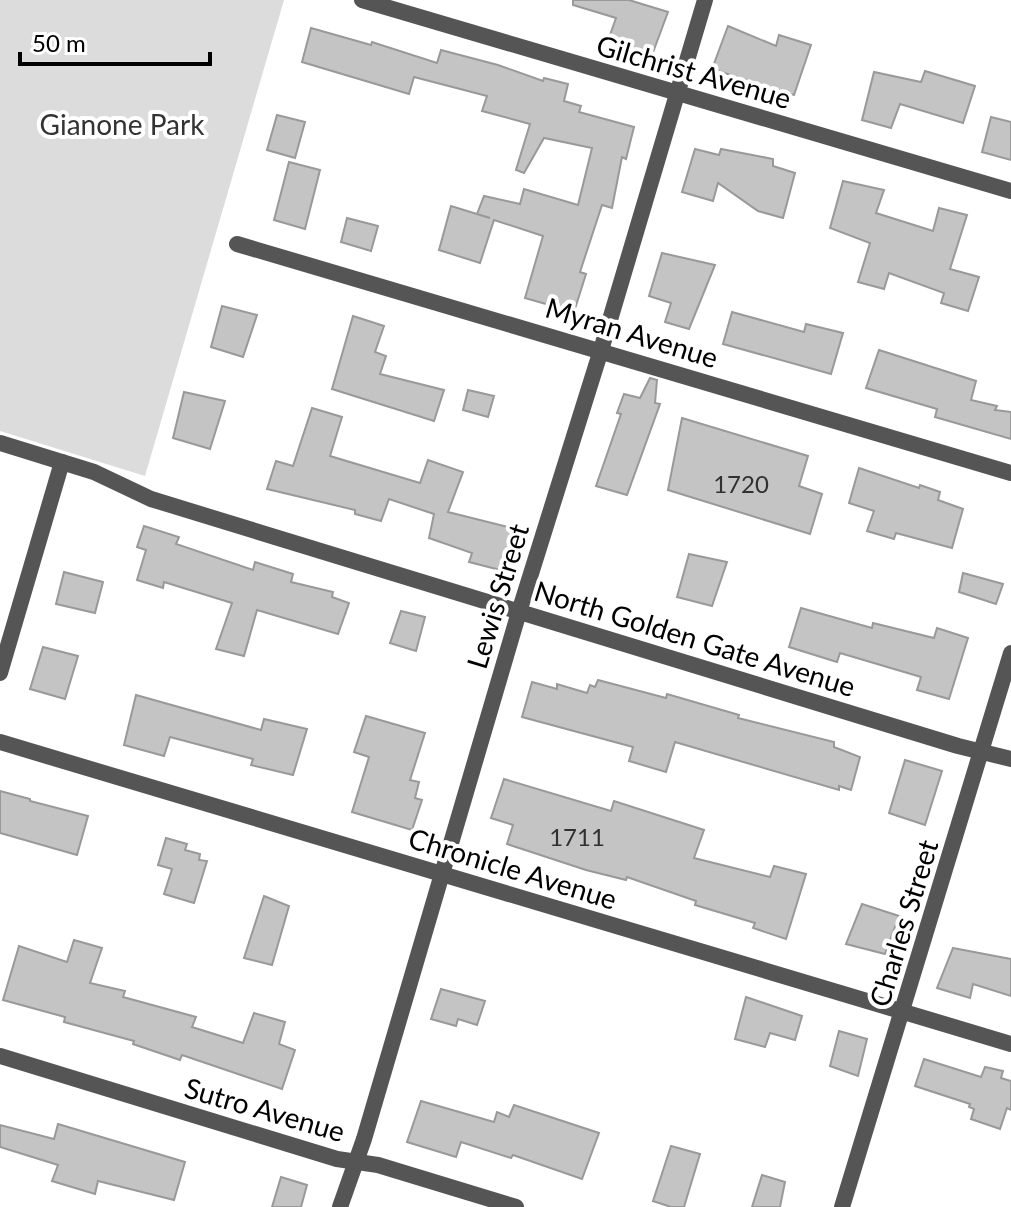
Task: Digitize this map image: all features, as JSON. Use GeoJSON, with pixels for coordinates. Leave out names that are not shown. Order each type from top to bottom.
{"type":"FeatureCollection","features":[{"type":"Feature","properties":{"kind":"street","name":"Gilchrist Avenue"},"geometry":{"type":"LineString","coordinates":[[362,0],[1011,191]]}},
{"type":"Feature","properties":{"kind":"street","name":"Lewis Street"},"geometry":{"type":"LineString","coordinates":[[340,1207],[705,0]]}},
{"type":"Feature","properties":{"kind":"street","name":"Myran Avenue"},"geometry":{"type":"LineString","coordinates":[[237,244],[1011,473]]}},
{"type":"Feature","properties":{"kind":"street","name":"North Golden Gate Avenue"},"geometry":{"type":"LineString","coordinates":[[0,443],[94,472],[151,499],[1011,759]]}},
{"type":"Feature","properties":{"kind":"street"},"geometry":{"type":"LineString","coordinates":[[0,673],[62,462]]}},
{"type":"Feature","properties":{"kind":"street","name":"Charles Street"},"geometry":{"type":"LineString","coordinates":[[842,1207],[1011,653]]}},
{"type":"Feature","properties":{"kind":"street","name":"Chronicle Avenue"},"geometry":{"type":"LineString","coordinates":[[0,742],[1011,1044]]}},
{"type":"Feature","properties":{"kind":"street","name":"Sutro Avenue"},"geometry":{"type":"LineString","coordinates":[[0,1056],[322,1155],[378,1165],[516,1207]]}},
{"type":"Feature","properties":{"kind":"green space","name":"Gianone Park"},"geometry":{"type":"Polygon","coordinates":[[[0,0],[284,0],[145,476],[0,431],[0,0]]]}},
{"type":"Feature","properties":{"kind":"building"},"geometry":{"type":"Polygon","coordinates":[[[573,0],[629,0],[668,12],[652,55],[620,46],[622,40],[610,35],[616,18],[573,5],[573,0]]]}},
{"type":"Feature","properties":{"kind":"building"},"geometry":{"type":"Polygon","coordinates":[[[728,26],[776,46],[779,35],[811,45],[794,95],[712,69],[728,26]]]}},
{"type":"Feature","properties":{"kind":"building"},"geometry":{"type":"Polygon","coordinates":[[[311,28],[371,45],[372,42],[437,63],[441,50],[543,81],[544,78],[568,84],[564,101],[581,106],[579,112],[634,127],[626,159],[622,157],[612,208],[602,205],[580,272],[586,274],[574,312],[525,298],[543,236],[494,220],[480,263],[439,250],[451,206],[477,214],[484,196],[520,204],[524,189],[578,205],[592,148],[544,138],[524,173],[516,170],[530,124],[482,111],[487,96],[414,77],[409,94],[302,62],[311,28]]]}},
{"type":"Feature","properties":{"kind":"building"},"geometry":{"type":"Polygon","coordinates":[[[925,71],[975,86],[963,123],[900,104],[891,128],[862,120],[874,72],[921,82],[925,71]]]}},
{"type":"Feature","properties":{"kind":"building"},"geometry":{"type":"Polygon","coordinates":[[[277,115],[305,122],[295,158],[267,150],[277,115]]]}},
{"type":"Feature","properties":{"kind":"building"},"geometry":{"type":"Polygon","coordinates":[[[991,117],[1011,122],[1011,160],[982,152],[991,117]]]}},
{"type":"Feature","properties":{"kind":"building"},"geometry":{"type":"Polygon","coordinates":[[[695,149],[719,155],[721,149],[773,159],[773,166],[795,173],[783,218],[758,211],[718,183],[713,201],[682,192],[695,149]]]}},
{"type":"Feature","properties":{"kind":"building"},"geometry":{"type":"Polygon","coordinates":[[[289,162],[320,170],[305,229],[274,220],[289,162]]]}},
{"type":"Feature","properties":{"kind":"building"},"geometry":{"type":"Polygon","coordinates":[[[843,181],[884,190],[876,213],[933,231],[939,208],[967,215],[950,269],[979,277],[968,311],[941,303],[944,293],[889,273],[884,289],[858,282],[870,243],[830,228],[843,181]]]}},
{"type":"Feature","properties":{"kind":"building"},"geometry":{"type":"Polygon","coordinates":[[[347,218],[378,226],[371,251],[341,242],[347,218]]]}},
{"type":"Feature","properties":{"kind":"building"},"geometry":{"type":"Polygon","coordinates":[[[662,253],[715,265],[689,329],[665,322],[671,303],[649,296],[662,253]]]}},
{"type":"Feature","properties":{"kind":"building"},"geometry":{"type":"Polygon","coordinates":[[[222,306],[257,315],[243,357],[211,347],[222,306]]]}},
{"type":"Feature","properties":{"kind":"building"},"geometry":{"type":"Polygon","coordinates":[[[732,312],[804,332],[806,324],[843,333],[831,374],[723,344],[732,312]]]}},
{"type":"Feature","properties":{"kind":"building"},"geometry":{"type":"Polygon","coordinates":[[[353,316],[384,326],[375,352],[386,356],[380,374],[444,390],[434,421],[332,389],[353,316]]]}},
{"type":"Feature","properties":{"kind":"building"},"geometry":{"type":"Polygon","coordinates":[[[879,350],[976,381],[971,400],[997,406],[995,410],[1011,412],[1011,439],[935,417],[937,409],[866,388],[879,350]]]}},
{"type":"Feature","properties":{"kind":"building"},"geometry":{"type":"Polygon","coordinates":[[[650,378],[657,380],[655,403],[660,404],[627,495],[596,486],[621,414],[617,413],[624,394],[640,398],[650,378]]]}},
{"type":"Feature","properties":{"kind":"building"},"geometry":{"type":"Polygon","coordinates":[[[468,390],[494,396],[488,417],[463,410],[468,390]]]}},
{"type":"Feature","properties":{"kind":"building"},"geometry":{"type":"Polygon","coordinates":[[[184,392],[225,401],[210,449],[173,438],[184,392]]]}},
{"type":"Feature","properties":{"kind":"building"},"geometry":{"type":"Polygon","coordinates":[[[312,408],[342,417],[330,456],[420,483],[428,460],[463,472],[448,512],[516,529],[504,571],[469,562],[472,553],[429,538],[434,514],[389,499],[381,521],[355,514],[355,510],[267,489],[276,461],[293,466],[312,408]]]}},
{"type":"Feature","properties":{"kind":"building"},"geometry":{"type":"Polygon","coordinates":[[[682,418],[808,456],[799,486],[822,494],[810,534],[668,490],[682,418]]]}},
{"type":"Feature","properties":{"kind":"building"},"geometry":{"type":"Polygon","coordinates":[[[859,468],[940,492],[938,500],[963,509],[952,548],[896,533],[894,539],[867,531],[874,511],[849,503],[859,468]]]}},
{"type":"Feature","properties":{"kind":"building"},"geometry":{"type":"Polygon","coordinates":[[[144,526],[179,537],[176,544],[253,570],[255,562],[293,574],[291,582],[333,592],[332,597],[349,603],[338,634],[257,610],[244,656],[216,649],[232,603],[164,582],[163,588],[137,580],[146,550],[137,547],[144,526]]]}},
{"type":"Feature","properties":{"kind":"building"},"geometry":{"type":"Polygon","coordinates":[[[689,554],[727,562],[712,606],[677,597],[689,554]]]}},
{"type":"Feature","properties":{"kind":"building"},"geometry":{"type":"Polygon","coordinates":[[[64,572],[103,582],[95,613],[56,604],[64,572]]]}},
{"type":"Feature","properties":{"kind":"building"},"geometry":{"type":"Polygon","coordinates":[[[963,573],[1003,584],[996,604],[959,592],[963,573]]]}},
{"type":"Feature","properties":{"kind":"building"},"geometry":{"type":"Polygon","coordinates":[[[801,608],[872,628],[873,623],[934,638],[937,628],[968,638],[949,699],[917,690],[921,677],[840,653],[837,662],[789,647],[801,608]]]}},
{"type":"Feature","properties":{"kind":"building"},"geometry":{"type":"Polygon","coordinates":[[[401,611],[425,617],[416,651],[390,643],[401,611]]]}},
{"type":"Feature","properties":{"kind":"building"},"geometry":{"type":"Polygon","coordinates":[[[43,647],[78,656],[65,699],[30,689],[43,647]]]}},
{"type":"Feature","properties":{"kind":"building"},"geometry":{"type":"Polygon","coordinates":[[[598,680],[666,698],[667,694],[739,715],[738,718],[834,742],[834,747],[860,757],[851,790],[839,786],[839,790],[675,742],[666,772],[629,761],[633,747],[522,717],[532,682],[557,689],[557,684],[587,693],[590,685],[595,687],[598,680]]]}},
{"type":"Feature","properties":{"kind":"building"},"geometry":{"type":"Polygon","coordinates":[[[136,695],[261,730],[264,719],[307,729],[293,775],[251,765],[253,759],[170,737],[164,756],[124,745],[136,695]]]}},
{"type":"Feature","properties":{"kind":"building"},"geometry":{"type":"Polygon","coordinates":[[[366,716],[425,733],[410,780],[419,782],[415,798],[422,800],[412,830],[352,812],[369,757],[354,752],[366,716]]]}},
{"type":"Feature","properties":{"kind":"building"},"geometry":{"type":"Polygon","coordinates":[[[905,760],[942,771],[925,825],[889,813],[905,760]]]}},
{"type":"Feature","properties":{"kind":"building"},"geometry":{"type":"Polygon","coordinates":[[[504,779],[611,811],[614,801],[704,830],[694,858],[770,877],[774,866],[806,874],[786,939],[753,928],[755,923],[695,905],[696,901],[627,877],[626,880],[586,870],[507,844],[513,825],[491,818],[504,779]]]}},
{"type":"Feature","properties":{"kind":"building"},"geometry":{"type":"Polygon","coordinates":[[[0,791],[88,816],[77,855],[0,833],[0,791]]]}},
{"type":"Feature","properties":{"kind":"building"},"geometry":{"type":"Polygon","coordinates":[[[166,838],[187,844],[185,850],[200,854],[199,860],[207,861],[194,903],[164,894],[172,869],[158,865],[166,838]]]}},
{"type":"Feature","properties":{"kind":"building"},"geometry":{"type":"Polygon","coordinates":[[[264,896],[289,906],[272,965],[244,958],[264,896]]]}},
{"type":"Feature","properties":{"kind":"building"},"geometry":{"type":"Polygon","coordinates":[[[862,904],[899,916],[885,954],[846,944],[862,904]]]}},
{"type":"Feature","properties":{"kind":"building"},"geometry":{"type":"Polygon","coordinates":[[[74,940],[102,948],[90,983],[125,991],[123,997],[196,1017],[192,1027],[243,1043],[254,1013],[285,1022],[279,1044],[295,1050],[282,1089],[182,1055],[180,1060],[133,1044],[134,1041],[64,1022],[65,1017],[3,1000],[19,946],[67,962],[74,940]]]}},
{"type":"Feature","properties":{"kind":"building"},"geometry":{"type":"Polygon","coordinates":[[[953,948],[1011,959],[1011,996],[973,984],[970,998],[937,988],[953,948]]]}},
{"type":"Feature","properties":{"kind":"building"},"geometry":{"type":"Polygon","coordinates":[[[441,989],[485,1001],[477,1025],[458,1019],[456,1026],[431,1019],[441,989]]]}},
{"type":"Feature","properties":{"kind":"building"},"geometry":{"type":"Polygon","coordinates":[[[746,997],[802,1016],[795,1040],[770,1033],[765,1047],[735,1039],[746,997]]]}},
{"type":"Feature","properties":{"kind":"building"},"geometry":{"type":"Polygon","coordinates":[[[839,1031],[867,1039],[858,1076],[830,1066],[839,1031]]]}},
{"type":"Feature","properties":{"kind":"building"},"geometry":{"type":"Polygon","coordinates":[[[924,1059],[981,1077],[985,1067],[1003,1071],[1001,1078],[1011,1081],[1011,1110],[1007,1108],[1000,1129],[971,1119],[974,1109],[969,1107],[970,1104],[915,1086],[924,1059]]]}},
{"type":"Feature","properties":{"kind":"building"},"geometry":{"type":"Polygon","coordinates":[[[421,1101],[494,1122],[497,1112],[509,1117],[514,1105],[599,1133],[582,1179],[513,1155],[511,1158],[461,1142],[456,1157],[407,1142],[421,1101]]]}},
{"type":"Feature","properties":{"kind":"building"},"geometry":{"type":"Polygon","coordinates":[[[58,1124],[185,1162],[174,1200],[98,1181],[95,1194],[52,1181],[58,1165],[0,1147],[0,1125],[54,1139],[58,1124]]]}},
{"type":"Feature","properties":{"kind":"building"},"geometry":{"type":"Polygon","coordinates":[[[671,1146],[700,1154],[684,1207],[671,1207],[653,1201],[671,1146]]]}},
{"type":"Feature","properties":{"kind":"building"},"geometry":{"type":"Polygon","coordinates":[[[762,1175],[785,1182],[780,1207],[752,1207],[762,1175]]]}},
{"type":"Feature","properties":{"kind":"building"},"geometry":{"type":"Polygon","coordinates":[[[281,1177],[307,1185],[301,1207],[272,1207],[281,1177]]]}}]}
